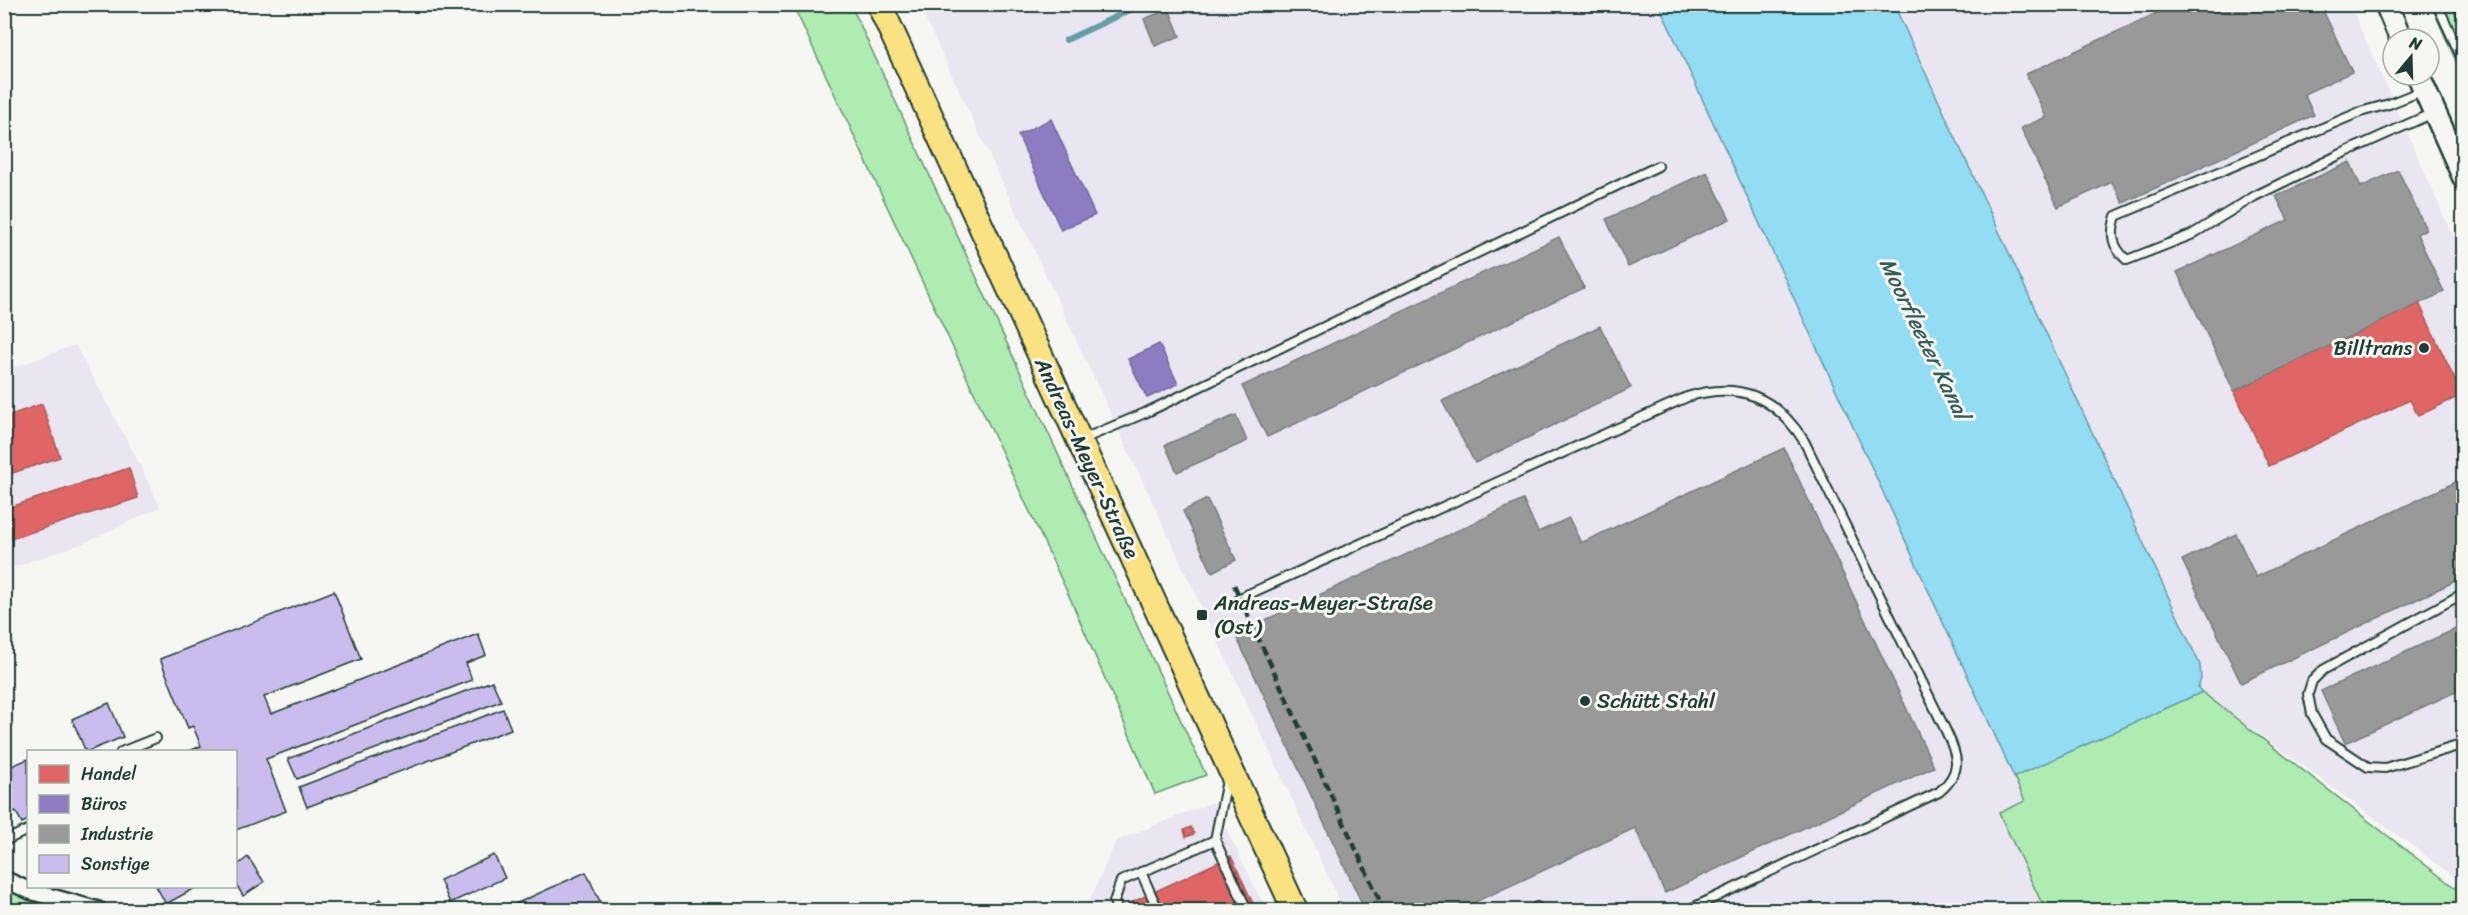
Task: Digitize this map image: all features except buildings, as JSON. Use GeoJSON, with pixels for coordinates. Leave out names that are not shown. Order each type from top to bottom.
{"type":"FeatureCollection","features":[{"type":"Feature","properties":{"kind":"main road","name":"Andreas-Meyer-Straße"},"geometry":{"type":"LineString","coordinates":[[879,4],[1295,910]]}},
{"type":"Feature","properties":{"kind":"street"},"geometry":{"type":"LineString","coordinates":[[2386,4],[2397,27]]}},
{"type":"Feature","properties":{"kind":"street"},"geometry":{"type":"LineString","coordinates":[[2423,87],[2463,178]]}},
{"type":"Feature","properties":{"kind":"street"},"geometry":{"type":"LineString","coordinates":[[4,879],[30,891],[98,910]]}},
{"type":"Feature","properties":{"kind":"lane"},"geometry":{"type":"LineString","coordinates":[[2437,4],[2463,56]]}},
{"type":"Feature","properties":{"kind":"lane"},"geometry":{"type":"LineString","coordinates":[[2414,87],[2388,104],[2360,112],[2116,216],[2112,230],[2116,251],[2127,260],[2191,235],[2255,196],[2339,155],[2434,113]]}},
{"type":"Feature","properties":{"kind":"lane"},"geometry":{"type":"LineString","coordinates":[[1079,441],[1145,413],[1658,166]]}},
{"type":"Feature","properties":{"kind":"lane"},"geometry":{"type":"LineString","coordinates":[[1240,598],[1687,397],[1709,390],[1731,390],[1755,395],[1776,407],[1792,422],[1804,441],[1936,709],[1954,748],[1955,772],[1950,783],[1940,792],[1688,910]]}},
{"type":"Feature","properties":{"kind":"lane"},"geometry":{"type":"LineString","coordinates":[[2463,593],[2323,670],[2312,681],[2308,694],[2312,714],[2326,739],[2367,767],[2385,768],[2463,744]]}},
{"type":"Feature","properties":{"kind":"lane"},"geometry":{"type":"LineString","coordinates":[[127,750],[156,738]]}},
{"type":"Feature","properties":{"kind":"lane"},"geometry":{"type":"LineString","coordinates":[[1229,770],[1215,840],[1247,910]]}},
{"type":"Feature","properties":{"kind":"lane"},"geometry":{"type":"LineString","coordinates":[[4,841],[27,830]]}},
{"type":"Feature","properties":{"kind":"lane"},"geometry":{"type":"LineString","coordinates":[[1118,910],[1114,902],[1121,881],[1215,840]]}},
{"type":"Feature","properties":{"kind":"lane"},"geometry":{"type":"LineString","coordinates":[[1141,872],[1158,910]]}},
{"type":"Feature","properties":{"kind":"shaded area"},"geometry":{"type":"Polygon","coordinates":[[[919,5],[1659,5],[2025,801],[1999,813],[2045,910],[1344,910],[919,5]]]}},
{"type":"Feature","properties":{"kind":"shaded area"},"geometry":{"type":"Polygon","coordinates":[[[1894,5],[2350,5],[2381,75],[2381,87],[2386,87],[2463,259],[2463,883],[2198,689],[2201,679],[2200,665],[1894,5]]]}},
{"type":"Feature","properties":{"kind":"shaded area"},"geometry":{"type":"Polygon","coordinates":[[[75,345],[137,459],[160,507],[84,543],[5,570],[5,371],[75,345]]]}},
{"type":"Feature","properties":{"kind":"shaded area"},"geometry":{"type":"Polygon","coordinates":[[[1213,802],[1266,910],[1095,910],[1090,901],[1116,841],[1213,802]]]}},
{"type":"Feature","properties":{"kind":"green space"},"geometry":{"type":"Polygon","coordinates":[[[793,5],[851,5],[1206,775],[1155,794],[1070,598],[793,5]]]}},
{"type":"Feature","properties":{"kind":"green space"},"geometry":{"type":"Polygon","coordinates":[[[2431,5],[2463,5],[2463,77],[2441,27],[2431,5]]]}},
{"type":"Feature","properties":{"kind":"green space"},"geometry":{"type":"Polygon","coordinates":[[[2202,692],[2463,894],[2463,910],[2045,910],[1999,813],[2025,801],[2014,777],[2202,692]]]}},
{"type":"Feature","properties":{"kind":"green space"},"geometry":{"type":"Polygon","coordinates":[[[5,890],[66,910],[5,910],[5,890]]]}},
{"type":"Feature","properties":{"kind":"water","name":"Moorfleeter Kanal"},"geometry":{"type":"Polygon","coordinates":[[[1659,5],[1894,5],[2200,665],[2201,679],[2198,688],[2202,692],[2014,777],[1659,5]]]}},
{"type":"Feature","properties":{"kind":"waterway"},"geometry":{"type":"LineString","coordinates":[[1066,40],[1143,4]]}},
{"type":"Feature","properties":{"kind":"railway"},"geometry":{"type":"LineString","coordinates":[[1234,585],[1384,910]]}},
{"type":"Feature","properties":{"kind":"place","name":"Billtrans"},"geometry":{"type":"Point","coordinates":[2424,348]}},
{"type":"Feature","properties":{"kind":"place","name":"Andreas-Meyer-Straße (Ost)"},"geometry":{"type":"Point","coordinates":[1202,615]}},
{"type":"Feature","properties":{"kind":"place","name":"Schütt Stahl"},"geometry":{"type":"Point","coordinates":[1585,701]}}]}
